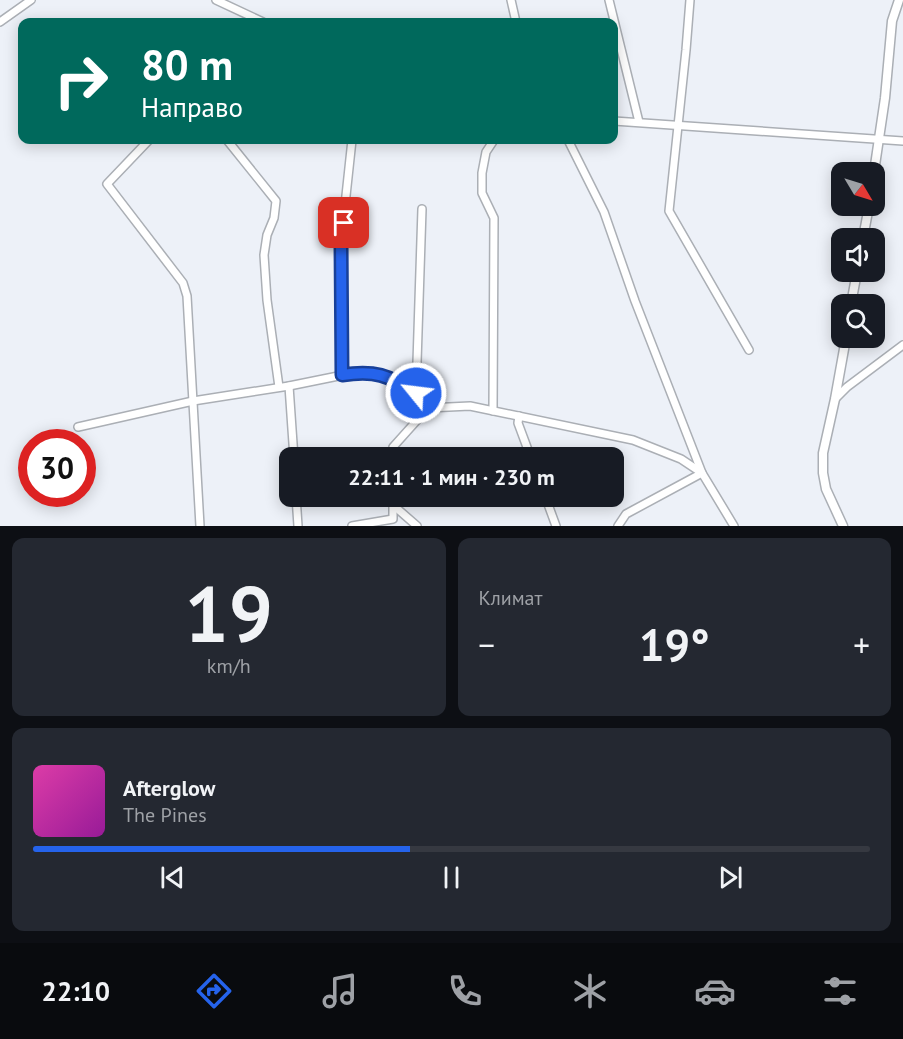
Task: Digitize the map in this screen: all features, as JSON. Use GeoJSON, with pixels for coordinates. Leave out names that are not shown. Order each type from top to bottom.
{"type":"FeatureCollection","features":[{"type":"Feature","properties":{"kind":"street"},"geometry":{"type":"LineString","coordinates":[[0,22],[31,0]]}},
{"type":"Feature","properties":{"kind":"street"},"geometry":{"type":"LineString","coordinates":[[216,0],[254,18]]}},
{"type":"Feature","properties":{"kind":"street"},"geometry":{"type":"LineString","coordinates":[[511,0],[515,18]]}},
{"type":"Feature","properties":{"kind":"street"},"geometry":{"type":"LineString","coordinates":[[609,0],[613,18]]}},
{"type":"Feature","properties":{"kind":"street"},"geometry":{"type":"LineString","coordinates":[[690,0],[669,211],[749,350]]}},
{"type":"Feature","properties":{"kind":"street"},"geometry":{"type":"LineString","coordinates":[[876,162],[885,98],[891,21],[899,0]]}},
{"type":"Feature","properties":{"kind":"street"},"geometry":{"type":"LineString","coordinates":[[618,37],[639,122]]}},
{"type":"Feature","properties":{"kind":"street"},"geometry":{"type":"LineString","coordinates":[[618,121],[903,141]]}},
{"type":"Feature","properties":{"kind":"street"},"geometry":{"type":"LineString","coordinates":[[145,144],[107,184],[183,283],[187,296],[200,526]]}},
{"type":"Feature","properties":{"kind":"street"},"geometry":{"type":"LineString","coordinates":[[230,144],[276,201],[264,255],[267,300],[279,387]]}},
{"type":"Feature","properties":{"kind":"street"},"geometry":{"type":"LineString","coordinates":[[342,375],[341,242],[350,144]]}},
{"type":"Feature","properties":{"kind":"street"},"geometry":{"type":"LineString","coordinates":[[491,144],[486,152],[482,173],[482,193],[494,218],[493,411]]}},
{"type":"Feature","properties":{"kind":"street"},"geometry":{"type":"LineString","coordinates":[[570,144],[604,212],[635,301],[702,473],[734,526]]}},
{"type":"Feature","properties":{"kind":"street"},"geometry":{"type":"LineString","coordinates":[[416,393],[422,209]]}},
{"type":"Feature","properties":{"kind":"street"},"geometry":{"type":"LineString","coordinates":[[835,399],[847,387],[903,345]]}},
{"type":"Feature","properties":{"kind":"street"},"geometry":{"type":"LineString","coordinates":[[843,526],[826,489],[823,453],[844,348]]}},
{"type":"Feature","properties":{"kind":"street"},"geometry":{"type":"LineString","coordinates":[[78,427],[193,401],[369,372],[395,380],[416,393],[428,408]]}},
{"type":"Feature","properties":{"kind":"street"},"geometry":{"type":"LineString","coordinates":[[289,386],[293,447]]}},
{"type":"Feature","properties":{"kind":"street"},"geometry":{"type":"LineString","coordinates":[[393,447],[428,408],[470,406],[633,440],[681,459],[702,473]]}},
{"type":"Feature","properties":{"kind":"street"},"geometry":{"type":"LineString","coordinates":[[519,416],[518,423],[527,447]]}},
{"type":"Feature","properties":{"kind":"street"},"geometry":{"type":"LineString","coordinates":[[618,526],[626,514],[702,473]]}},
{"type":"Feature","properties":{"kind":"street"},"geometry":{"type":"LineString","coordinates":[[297,507],[298,526]]}},
{"type":"Feature","properties":{"kind":"street"},"geometry":{"type":"LineString","coordinates":[[352,526],[393,519],[393,507]]}},
{"type":"Feature","properties":{"kind":"street"},"geometry":{"type":"LineString","coordinates":[[395,507],[417,526]]}},
{"type":"Feature","properties":{"kind":"street"},"geometry":{"type":"LineString","coordinates":[[549,507],[556,526]]}},
{"type":"Feature","properties":{"kind":"route"},"geometry":{"type":"LineString","coordinates":[[344,223],[341,242],[342,375],[369,372],[395,380],[416,393]]}}]}
